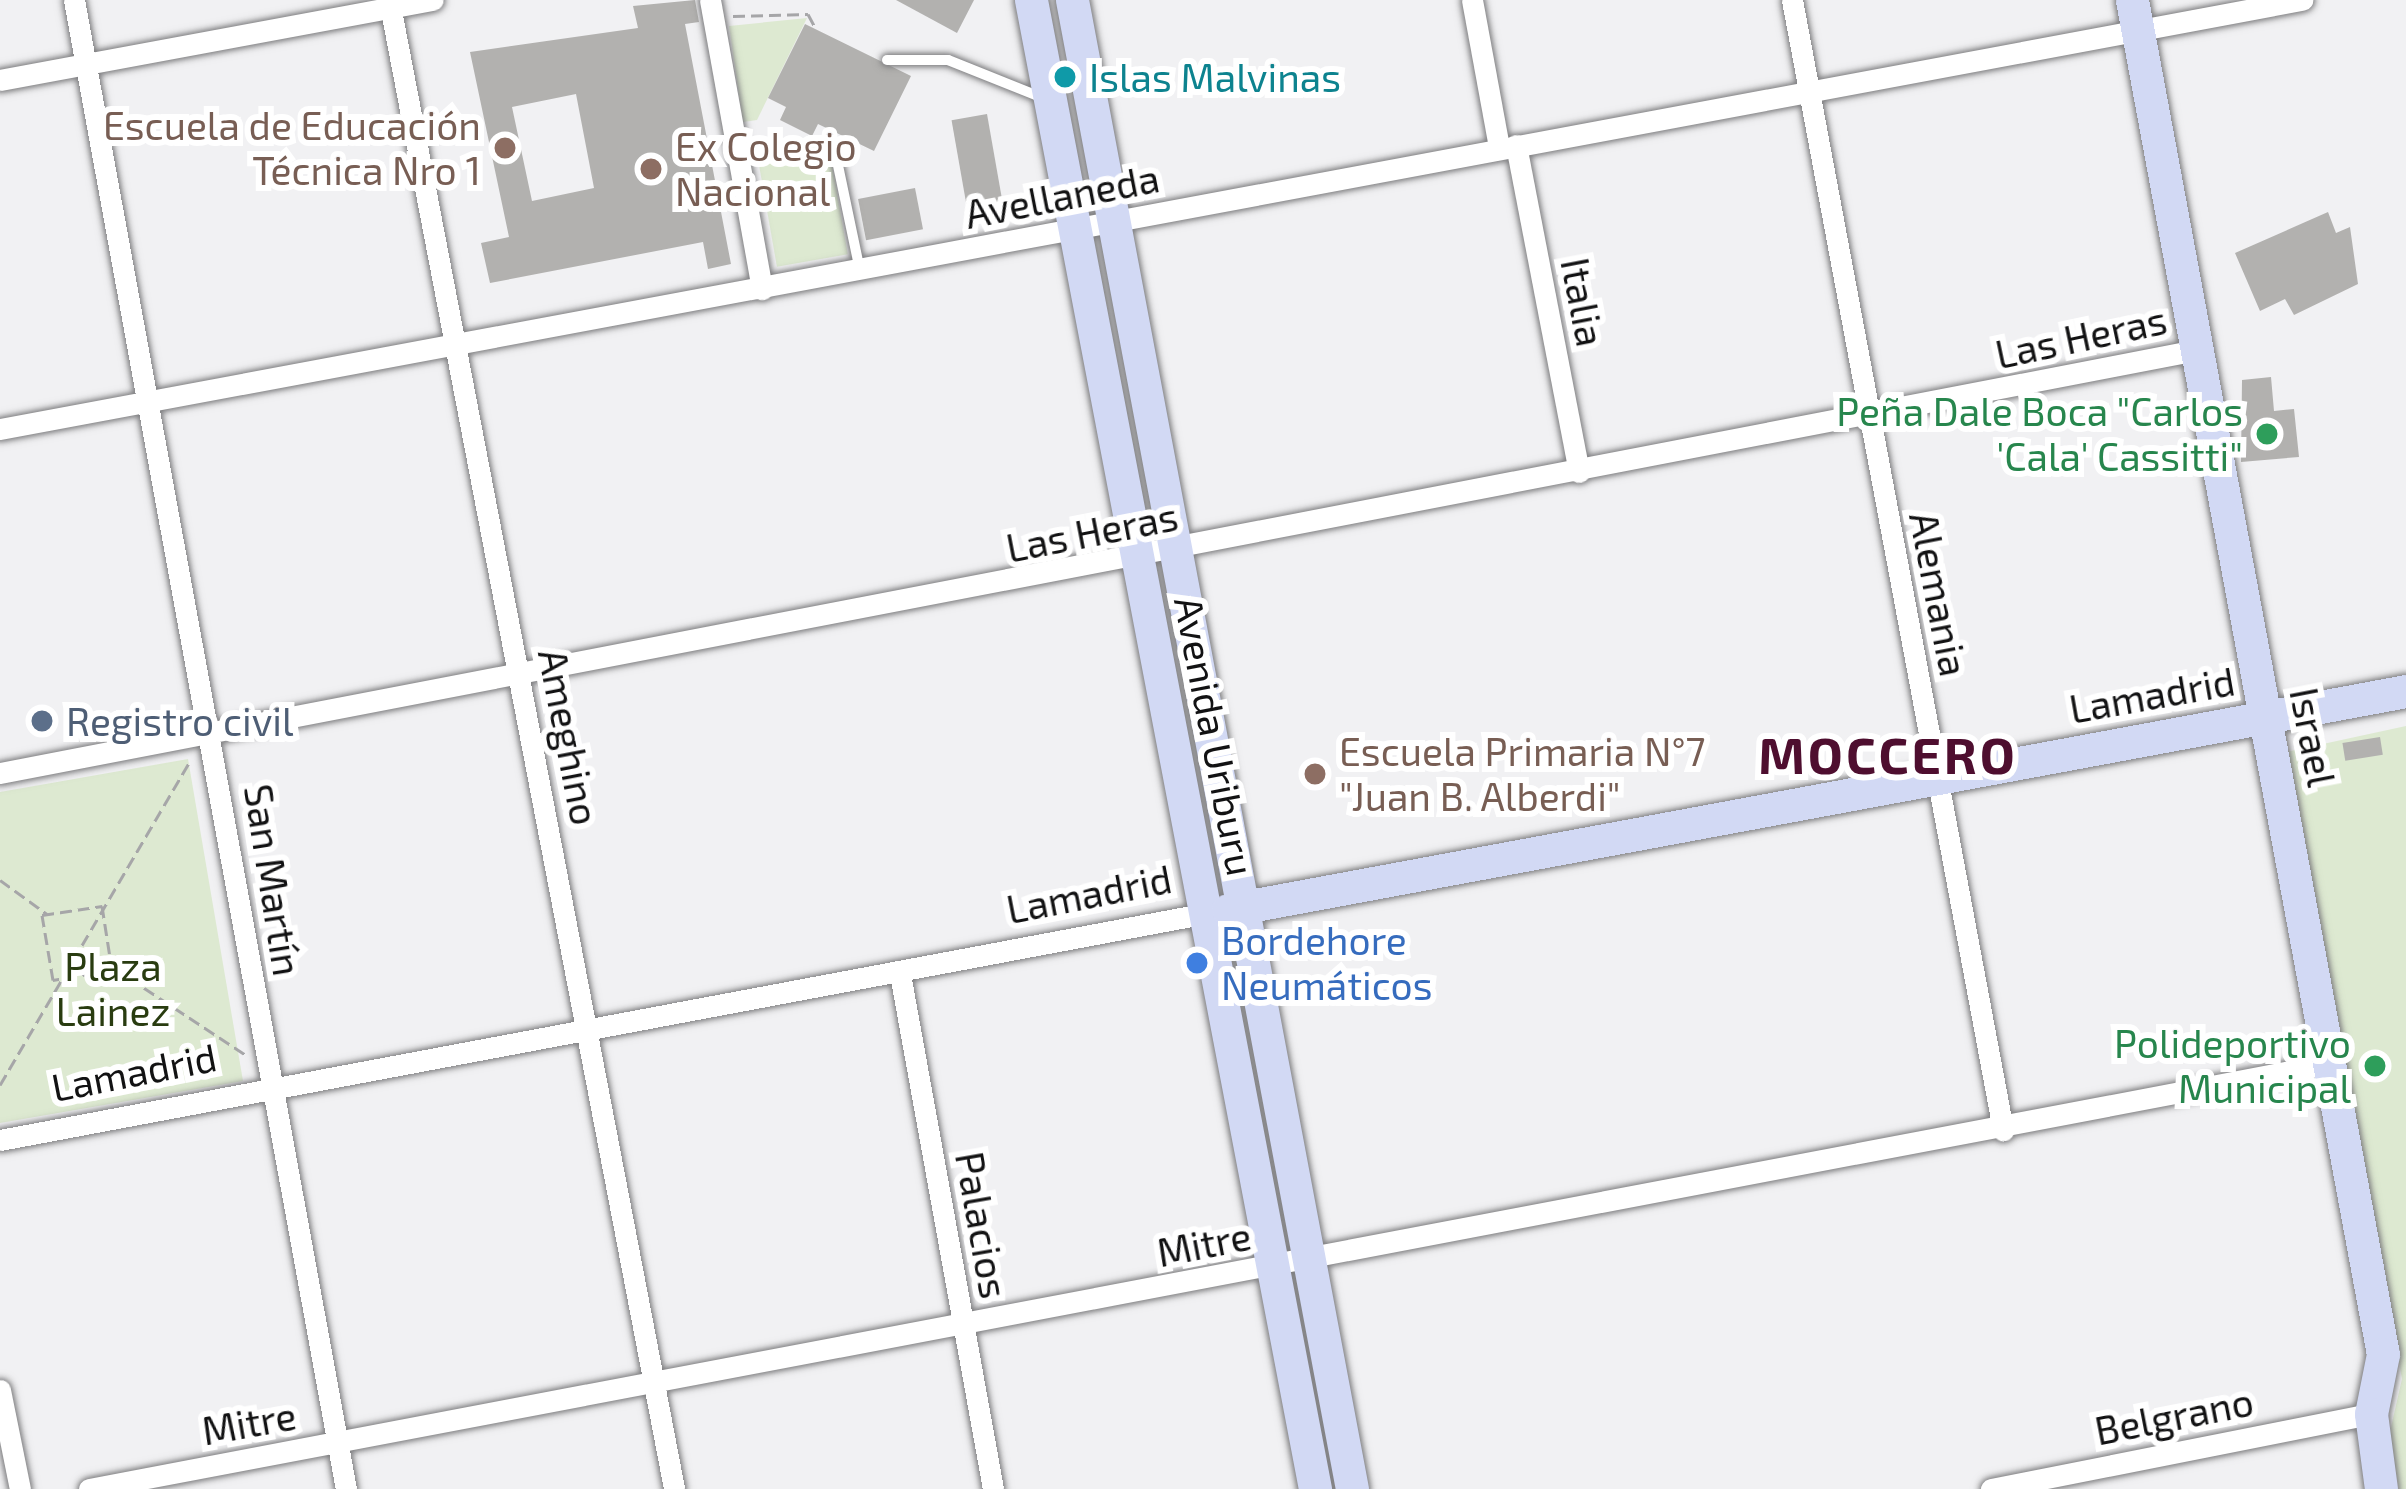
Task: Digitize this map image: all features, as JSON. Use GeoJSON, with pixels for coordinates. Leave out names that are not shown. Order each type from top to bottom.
{"type":"FeatureCollection","features":[{"type":"Feature","properties":{"kind":"main road","name":"Avenida Uriburu"},"geometry":{"type":"LineString","coordinates":[[1031,0],[1056,104],[1074,232],[1315,1489]]}},
{"type":"Feature","properties":{"kind":"main road","name":"Avenida Uriburu"},"geometry":{"type":"LineString","coordinates":[[1072,0],[1087,119],[1114,224],[1352,1489]]}},
{"type":"Feature","properties":{"kind":"main road","name":"Israel"},"geometry":{"type":"LineString","coordinates":[[2135,16],[2384,1354],[2371,1414],[2381,1489]]}},
{"type":"Feature","properties":{"kind":"main road","name":"Lamadrid"},"geometry":{"type":"LineString","coordinates":[[1207,913],[2406,691]]}},
{"type":"Feature","properties":{"kind":"street","name":"San Martín"},"geometry":{"type":"LineString","coordinates":[[74,0],[211,728],[269,1079],[346,1489]]}},
{"type":"Feature","properties":{"kind":"street"},"geometry":{"type":"LineString","coordinates":[[0,80],[390,4],[433,0]]}},
{"type":"Feature","properties":{"kind":"street","name":"Italia"},"geometry":{"type":"LineString","coordinates":[[1472,0],[1579,472]]}},
{"type":"Feature","properties":{"kind":"street","name":"Alemania"},"geometry":{"type":"LineString","coordinates":[[1792,0],[2003,1130]]}},
{"type":"Feature","properties":{"kind":"street","name":"Avellaneda"},"geometry":{"type":"LineString","coordinates":[[0,429],[1074,232],[1508,146],[1809,94],[2135,16],[2302,0]]}},
{"type":"Feature","properties":{"kind":"street","name":"Ameghino"},"geometry":{"type":"LineString","coordinates":[[390,4],[674,1489]]}},
{"type":"Feature","properties":{"kind":"street"},"geometry":{"type":"LineString","coordinates":[[712,8],[762,290]]}},
{"type":"Feature","properties":{"kind":"street","name":"Las Heras"},"geometry":{"type":"LineString","coordinates":[[0,772],[211,728],[521,679],[2196,350]]}},
{"type":"Feature","properties":{"kind":"street","name":"Lamadrid"},"geometry":{"type":"LineString","coordinates":[[0,1141],[269,1079],[589,1036],[1207,913]]}},
{"type":"Feature","properties":{"kind":"street","name":"Palacios"},"geometry":{"type":"LineString","coordinates":[[900,974],[993,1489]]}},
{"type":"Feature","properties":{"kind":"street","name":"Mitre"},"geometry":{"type":"LineString","coordinates":[[89,1489],[2003,1130],[2332,1063]]}},
{"type":"Feature","properties":{"kind":"street"},"geometry":{"type":"LineString","coordinates":[[0,1390],[20,1489]]}},
{"type":"Feature","properties":{"kind":"street","name":"Belgrano"},"geometry":{"type":"LineString","coordinates":[[1991,1489],[2371,1414]]}},
{"type":"Feature","properties":{"kind":"lane"},"geometry":{"type":"LineString","coordinates":[[887,60],[948,60],[1056,104]]}},
{"type":"Feature","properties":{"kind":"lane"},"geometry":{"type":"LineString","coordinates":[[835,152],[860,271]]}},
{"type":"Feature","properties":{"kind":"path"},"geometry":{"type":"LineString","coordinates":[[712,8],[808,14],[816,29]]}},
{"type":"Feature","properties":{"kind":"path"},"geometry":{"type":"LineString","coordinates":[[0,1085],[56,979],[211,728]]}},
{"type":"Feature","properties":{"kind":"path"},"geometry":{"type":"LineString","coordinates":[[0,880],[47,914],[100,906]]}},
{"type":"Feature","properties":{"kind":"path"},"geometry":{"type":"LineString","coordinates":[[100,906],[112,967],[269,1079]]}},
{"type":"Feature","properties":{"kind":"path"},"geometry":{"type":"LineString","coordinates":[[47,914],[56,979]]}},
{"type":"Feature","properties":{"kind":"path"},"geometry":{"type":"LineString","coordinates":[[56,979],[112,967]]}},
{"type":"Feature","properties":{"kind":"green space"},"geometry":{"type":"Polygon","coordinates":[[[807,18],[757,120],[743,122],[729,26],[807,18]]]}},
{"type":"Feature","properties":{"kind":"green space"},"geometry":{"type":"Polygon","coordinates":[[[827,136],[848,254],[777,267],[756,149],[827,136]]]}},
{"type":"Feature","properties":{"kind":"green space","name":"Polideportivo Municipal"},"geometry":{"type":"Polygon","coordinates":[[[2406,726],[2406,1489],[2399,1489],[2389,1436],[2402,1379],[2286,752],[2406,726]]]}},
{"type":"Feature","properties":{"kind":"green space","name":"Plaza Lainez"},"geometry":{"type":"Polygon","coordinates":[[[188,759],[243,1081],[0,1123],[0,792],[188,759]]]}},
{"type":"Feature","properties":{"kind":"building"},"geometry":{"type":"Polygon","coordinates":[[[695,0],[699,22],[685,24],[731,264],[708,269],[703,242],[490,283],[481,243],[509,237],[470,52],[638,28],[633,6],[695,0]],[[576,94],[512,107],[532,201],[594,188],[576,94]]]}},
{"type":"Feature","properties":{"kind":"building"},"geometry":{"type":"Polygon","coordinates":[[[896,0],[974,0],[957,33],[896,0]]]}},
{"type":"Feature","properties":{"kind":"building"},"geometry":{"type":"Polygon","coordinates":[[[805,24],[911,76],[874,151],[818,124],[812,136],[780,120],[786,107],[768,98],[805,24]]]}},
{"type":"Feature","properties":{"kind":"building"},"geometry":{"type":"Polygon","coordinates":[[[987,114],[1004,212],[969,219],[952,120],[987,114]]]}},
{"type":"Feature","properties":{"kind":"building"},"geometry":{"type":"Polygon","coordinates":[[[915,188],[923,229],[866,240],[858,199],[915,188]]]}},
{"type":"Feature","properties":{"kind":"building"},"geometry":{"type":"Polygon","coordinates":[[[2328,212],[2336,233],[2350,227],[2358,284],[2294,315],[2285,299],[2260,311],[2235,253],[2328,212]]]}},
{"type":"Feature","properties":{"kind":"building","name":"Peña Dale Boca \"Carlos 'Cala' Cassitti\""},"geometry":{"type":"Polygon","coordinates":[[[2271,377],[2274,411],[2294,409],[2299,457],[2241,462],[2242,380],[2271,377]]]}},
{"type":"Feature","properties":{"kind":"building"},"geometry":{"type":"Polygon","coordinates":[[[2380,737],[2383,755],[2345,761],[2342,743],[2380,737]]]}},
{"type":"Feature","properties":{"kind":"place","name":"Islas Malvinas"},"geometry":{"type":"Point","coordinates":[1065,77]}},
{"type":"Feature","properties":{"kind":"place","name":"Escuela de Educación Técnica Nro 1"},"geometry":{"type":"Point","coordinates":[505,148]}},
{"type":"Feature","properties":{"kind":"place","name":"Ex Colegio Nacional"},"geometry":{"type":"Point","coordinates":[651,169]}},
{"type":"Feature","properties":{"kind":"place","name":"Peña Dale Boca \"Carlos 'Cala' Cassitti\""},"geometry":{"type":"Point","coordinates":[2267,434]}},
{"type":"Feature","properties":{"kind":"place","name":"Registro civil"},"geometry":{"type":"Point","coordinates":[42,721]}},
{"type":"Feature","properties":{"kind":"place","name":"Escuela Primaria N°7 \"Juan B. Alberdi\""},"geometry":{"type":"Point","coordinates":[1315,774]}},
{"type":"Feature","properties":{"kind":"place","name":"Bordehore Neumáticos"},"geometry":{"type":"Point","coordinates":[1197,963]}},
{"type":"Feature","properties":{"kind":"place","name":"Polideportivo Municipal"},"geometry":{"type":"Point","coordinates":[2375,1066]}},
{"type":"Feature","properties":{"kind":"district","name":"MOCCERO"},"geometry":{"type":"Point","coordinates":[1888,754]}}]}
